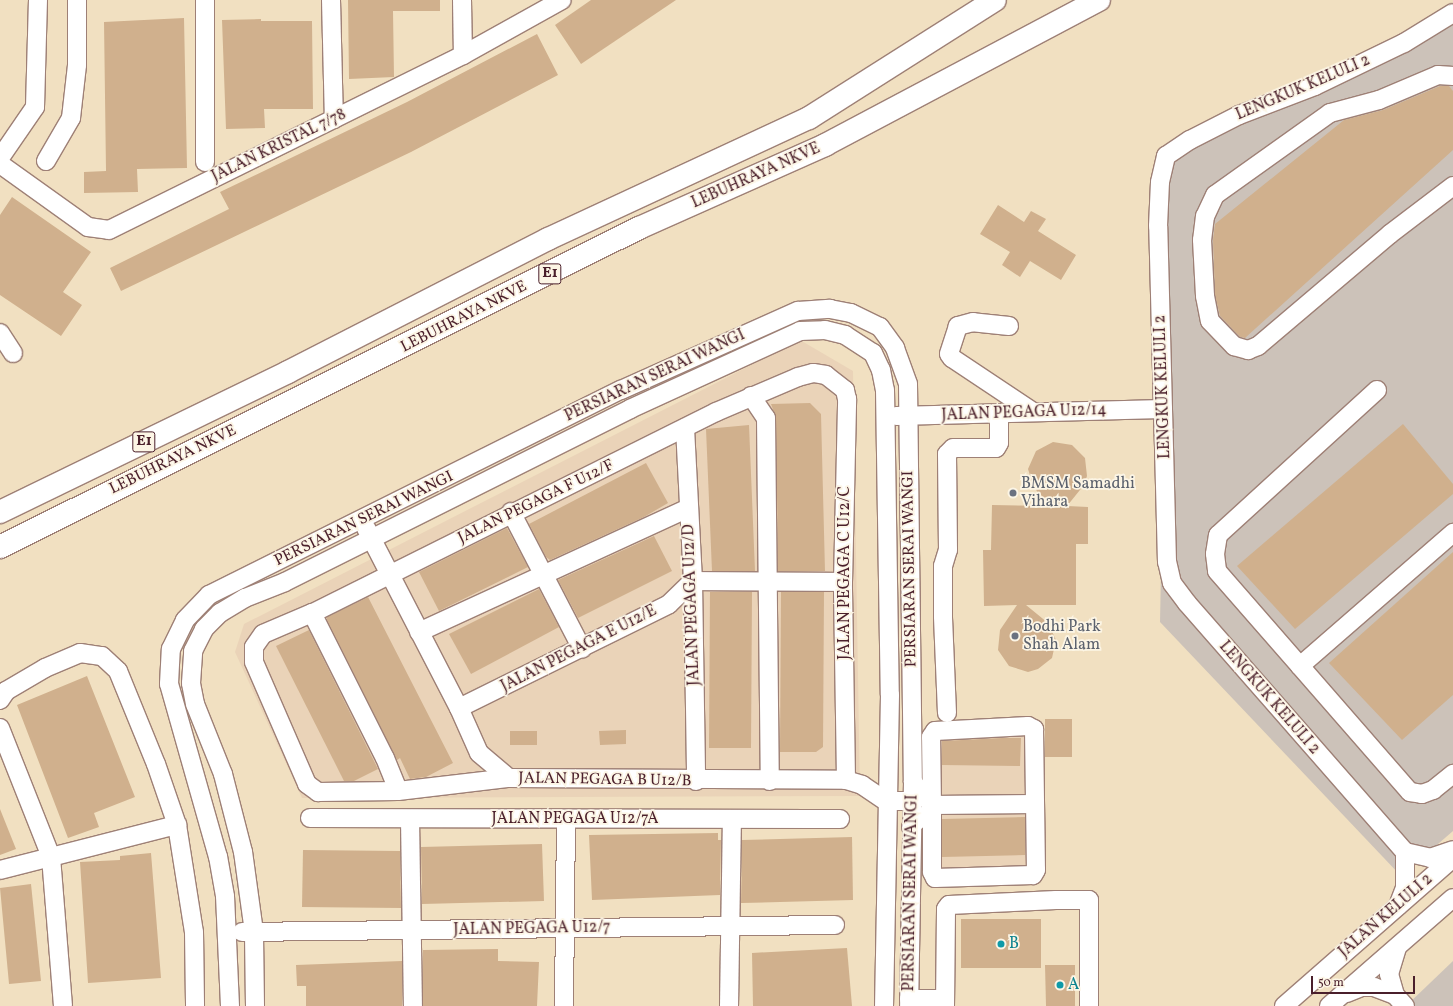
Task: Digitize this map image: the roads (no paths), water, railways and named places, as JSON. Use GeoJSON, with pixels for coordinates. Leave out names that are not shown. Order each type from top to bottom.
{"type":"FeatureCollection","features":[{"type":"Feature","properties":{"kind":"highway","name":"LEBUHRAYA NKVE"},"geometry":{"type":"LineString","coordinates":[[0,512],[288,372],[548,239],[809,118],[995,0]]}},
{"type":"Feature","properties":{"kind":"highway","name":"LEBUHRAYA NKVE"},"geometry":{"type":"LineString","coordinates":[[0,547],[639,228],[825,145],[1099,0]]}},
{"type":"Feature","properties":{"kind":"street"},"geometry":{"type":"LineString","coordinates":[[0,158],[35,107],[38,0]]}},
{"type":"Feature","properties":{"kind":"street"},"geometry":{"type":"LineString","coordinates":[[46,162],[71,118],[78,66],[77,0]]}},
{"type":"Feature","properties":{"kind":"street"},"geometry":{"type":"LineString","coordinates":[[205,0],[205,162]]}},
{"type":"Feature","properties":{"kind":"street"},"geometry":{"type":"LineString","coordinates":[[331,0],[334,119]]}},
{"type":"Feature","properties":{"kind":"street"},"geometry":{"type":"LineString","coordinates":[[462,0],[463,55]]}},
{"type":"Feature","properties":{"kind":"street","name":"JALAN KRISTAL 7/78"},"geometry":{"type":"LineString","coordinates":[[0,164],[88,227],[109,230],[463,55],[562,0]]}},
{"type":"Feature","properties":{"kind":"street","name":"LENGKUK KELULI 2"},"geometry":{"type":"LineString","coordinates":[[1405,852],[1186,604],[1172,583],[1167,562],[1158,226],[1160,182],[1166,156],[1190,140],[1239,115],[1315,86],[1404,43],[1453,13]]}},
{"type":"Feature","properties":{"kind":"street"},"geometry":{"type":"LineString","coordinates":[[1453,76],[1438,75],[1379,100],[1330,113],[1215,195],[1205,216],[1202,240],[1204,275],[1210,321],[1234,346],[1248,350],[1258,346],[1390,234],[1453,186]]}},
{"type":"Feature","properties":{"kind":"street"},"geometry":{"type":"LineString","coordinates":[[1315,86],[1330,113]]}},
{"type":"Feature","properties":{"kind":"street","name":"PERSIARAN SERAI WANGI"},"geometry":{"type":"LineString","coordinates":[[230,1006],[228,932],[218,857],[169,684],[171,649],[185,620],[209,595],[621,390],[798,311],[830,309],[844,312],[880,327],[895,348],[903,365],[908,384],[913,782],[909,1003]]}},
{"type":"Feature","properties":{"kind":"street"},"geometry":{"type":"LineString","coordinates":[[1009,326],[972,322],[958,326],[949,354],[952,358],[1033,412]]}},
{"type":"Feature","properties":{"kind":"street","name":"PERSIARAN SERAI WANGI"},"geometry":{"type":"LineString","coordinates":[[255,1006],[254,932],[243,852],[223,774],[195,704],[191,683],[193,651],[204,629],[220,613],[245,598],[372,539],[630,409],[800,331],[825,330],[845,335],[873,354],[881,370],[885,390],[890,695],[886,801],[884,1006]]}},
{"type":"Feature","properties":{"kind":"street"},"geometry":{"type":"LineString","coordinates":[[0,333],[13,353]]}},
{"type":"Feature","properties":{"kind":"street","name":"JALAN PEGAGA F U12/F"},"geometry":{"type":"LineString","coordinates":[[398,791],[327,794],[312,789],[307,784],[254,662],[254,647],[263,634],[312,613],[511,512],[751,396],[798,377],[813,373],[826,375]]}},
{"type":"Feature","properties":{"kind":"street","name":"JALAN PEGAGA C U12/C"},"geometry":{"type":"LineString","coordinates":[[826,375],[845,390],[846,399],[843,582],[846,780]]}},
{"type":"Feature","properties":{"kind":"street"},"geometry":{"type":"LineString","coordinates":[[1377,390],[1218,535],[1215,554],[1218,571],[1410,792],[1422,794],[1433,790],[1453,774]]}},
{"type":"Feature","properties":{"kind":"street"},"geometry":{"type":"LineString","coordinates":[[751,396],[766,418],[770,780]]}},
{"type":"Feature","properties":{"kind":"street","name":"JALAN PEGAGA U12/14"},"geometry":{"type":"LineString","coordinates":[[885,417],[1163,409]]}},
{"type":"Feature","properties":{"kind":"street"},"geometry":{"type":"LineString","coordinates":[[947,713],[943,616],[943,566],[948,550],[948,454],[953,448],[996,448],[999,443],[999,413]]}},
{"type":"Feature","properties":{"kind":"street","name":"JALAN PEGAGA U12/D"},"geometry":{"type":"LineString","coordinates":[[685,428],[693,582],[696,781]]}},
{"type":"Feature","properties":{"kind":"street"},"geometry":{"type":"LineString","coordinates":[[419,632],[546,576],[689,508]]}},
{"type":"Feature","properties":{"kind":"street"},"geometry":{"type":"LineString","coordinates":[[511,512],[546,576],[582,649]]}},
{"type":"Feature","properties":{"kind":"street","name":"JALAN PEGAGA B U12/B"},"geometry":{"type":"LineString","coordinates":[[362,520],[391,573],[419,632],[459,708],[479,753],[509,778],[696,781],[846,780],[862,785],[886,801]]}},
{"type":"Feature","properties":{"kind":"street"},"geometry":{"type":"LineString","coordinates":[[1300,666],[1453,533]]}},
{"type":"Feature","properties":{"kind":"street"},"geometry":{"type":"LineString","coordinates":[[693,582],[843,582]]}},
{"type":"Feature","properties":{"kind":"street","name":"JALAN PEGAGA E U12/E"},"geometry":{"type":"LineString","coordinates":[[459,708],[582,649],[669,604],[693,582]]}},
{"type":"Feature","properties":{"kind":"street"},"geometry":{"type":"LineString","coordinates":[[312,613],[386,758],[398,791],[509,778]]}},
{"type":"Feature","properties":{"kind":"street"},"geometry":{"type":"LineString","coordinates":[[0,700],[6,690],[45,668],[80,654],[102,656],[118,671],[156,764],[178,825],[194,932],[195,1006]]}},
{"type":"Feature","properties":{"kind":"street"},"geometry":{"type":"LineString","coordinates":[[1028,726],[1035,732],[1036,870],[1033,875],[938,879],[932,872],[932,806],[931,737],[934,731],[1028,726]]}},
{"type":"Feature","properties":{"kind":"street"},"geometry":{"type":"LineString","coordinates":[[0,728],[51,857],[63,1006]]}},
{"type":"Feature","properties":{"kind":"street"},"geometry":{"type":"LineString","coordinates":[[912,827],[916,821],[931,812],[932,806],[913,782]]}},
{"type":"Feature","properties":{"kind":"street"},"geometry":{"type":"LineString","coordinates":[[886,801],[913,802]]}},
{"type":"Feature","properties":{"kind":"street"},"geometry":{"type":"LineString","coordinates":[[932,806],[1035,804]]}},
{"type":"Feature","properties":{"kind":"street","name":"JALAN PEGAGA U12/7A"},"geometry":{"type":"LineString","coordinates":[[310,818],[840,819]]}},
{"type":"Feature","properties":{"kind":"street"},"geometry":{"type":"LineString","coordinates":[[410,819],[413,1006]]}},
{"type":"Feature","properties":{"kind":"street"},"geometry":{"type":"LineString","coordinates":[[564,1006],[566,819]]}},
{"type":"Feature","properties":{"kind":"street"},"geometry":{"type":"LineString","coordinates":[[729,1006],[732,819]]}},
{"type":"Feature","properties":{"kind":"street"},"geometry":{"type":"LineString","coordinates":[[0,870],[178,825]]}},
{"type":"Feature","properties":{"kind":"street"},"geometry":{"type":"LineString","coordinates":[[1398,906],[1405,888],[1405,852],[1430,858],[1453,850]]}},
{"type":"Feature","properties":{"kind":"street","name":"JALAN KELULI 2"},"geometry":{"type":"LineString","coordinates":[[1284,1006],[1453,858]]}},
{"type":"Feature","properties":{"kind":"street","name":"JALAN KELULI 2"},"geometry":{"type":"LineString","coordinates":[[1335,1000],[1453,898]]}},
{"type":"Feature","properties":{"kind":"street"},"geometry":{"type":"LineString","coordinates":[[909,1003],[945,1003],[946,909],[949,905],[1089,900],[1089,1006]]}},
{"type":"Feature","properties":{"kind":"street","name":"JALAN PEGAGA U12/7"},"geometry":{"type":"LineString","coordinates":[[228,932],[835,925]]}},
{"type":"Feature","properties":{"kind":"street"},"geometry":{"type":"LineString","coordinates":[[1398,946],[1389,974],[1400,1001]]}},
{"type":"Feature","properties":{"kind":"street"},"geometry":{"type":"LineString","coordinates":[[1335,1000],[1362,987],[1374,987],[1400,1001]]}},
{"type":"Feature","properties":{"kind":"place","name":"BMSM Samadhi Vihara"},"geometry":{"type":"Point","coordinates":[1013,493]}},
{"type":"Feature","properties":{"kind":"place","name":"Bodhi Park Shah Alam"},"geometry":{"type":"Point","coordinates":[1015,636]}},
{"type":"Feature","properties":{"kind":"place","name":"B"},"geometry":{"type":"Point","coordinates":[1001,944]}},
{"type":"Feature","properties":{"kind":"place","name":"A"},"geometry":{"type":"Point","coordinates":[1060,985]}}]}
